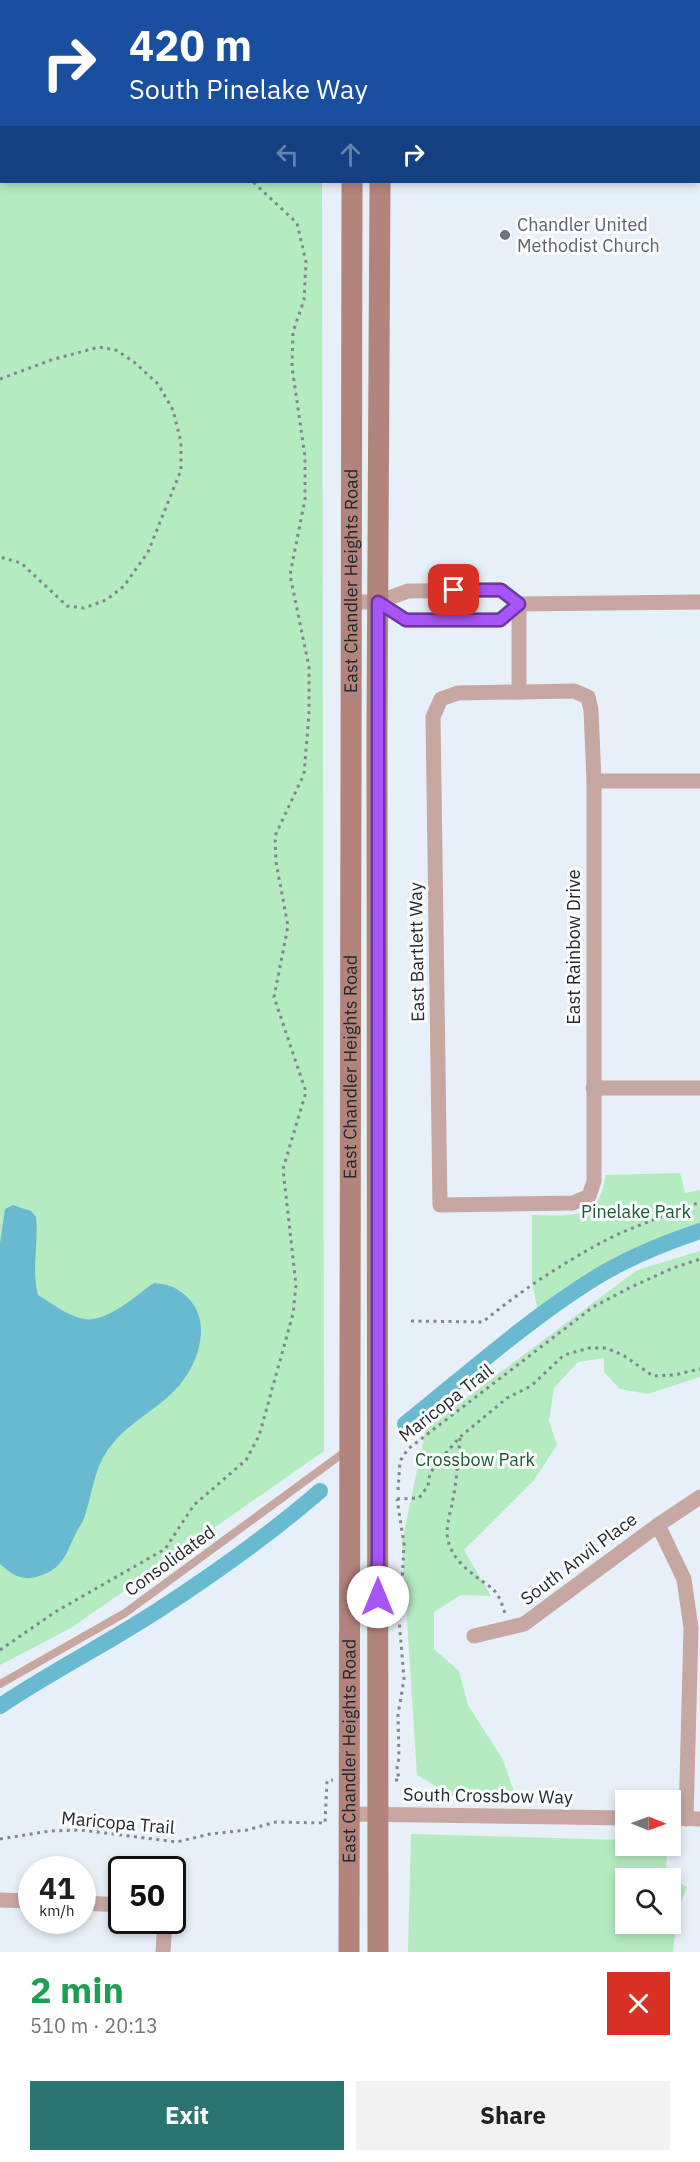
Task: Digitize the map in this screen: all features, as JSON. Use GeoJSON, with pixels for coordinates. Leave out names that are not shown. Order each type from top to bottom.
{"type":"FeatureCollection","features":[{"type":"Feature","properties":{"kind":"main road","name":"East Chandler Heights Road"},"geometry":{"type":"LineString","coordinates":[[349,1952],[351,183]]}},
{"type":"Feature","properties":{"kind":"main road","name":"East Chandler Heights Road"},"geometry":{"type":"LineString","coordinates":[[378,1952],[380,183]]}},
{"type":"Feature","properties":{"kind":"main road"},"geometry":{"type":"LineString","coordinates":[[349,1448],[378,1425]]}},
{"type":"Feature","properties":{"kind":"main road"},"geometry":{"type":"LineString","coordinates":[[350,1493],[378,1475]]}},
{"type":"Feature","properties":{"kind":"main road"},"geometry":{"type":"LineString","coordinates":[[350,1551],[378,1551]]}},
{"type":"Feature","properties":{"kind":"street"},"geometry":{"type":"LineString","coordinates":[[350,602],[378,602],[408,591],[501,590],[519,604],[700,602]]}},
{"type":"Feature","properties":{"kind":"street"},"geometry":{"type":"LineString","coordinates":[[378,602],[406,620],[500,620],[519,604]]}},
{"type":"Feature","properties":{"kind":"street"},"geometry":{"type":"LineString","coordinates":[[519,604],[519,692]]}},
{"type":"Feature","properties":{"kind":"street","name":"East Rainbow Drive"},"geometry":{"type":"LineString","coordinates":[[519,692],[574,691],[588,697],[594,781],[594,1181],[589,1196]]}},
{"type":"Feature","properties":{"kind":"street","name":"East Bartlett Way"},"geometry":{"type":"LineString","coordinates":[[519,692],[458,693],[441,699],[434,717],[440,1205],[573,1203],[589,1196]]}},
{"type":"Feature","properties":{"kind":"street"},"geometry":{"type":"LineString","coordinates":[[594,781],[700,781]]}},
{"type":"Feature","properties":{"kind":"street"},"geometry":{"type":"LineString","coordinates":[[593,1088],[700,1088]]}},
{"type":"Feature","properties":{"kind":"street","name":"South Anvil Place"},"geometry":{"type":"LineString","coordinates":[[474,1636],[524,1624],[658,1525],[700,1497]]}},
{"type":"Feature","properties":{"kind":"street"},"geometry":{"type":"LineString","coordinates":[[658,1525],[684,1579],[691,1628],[685,1819]]}},
{"type":"Feature","properties":{"kind":"street","name":"South Crossbow Way"},"geometry":{"type":"LineString","coordinates":[[349,1814],[615,1818]]}},
{"type":"Feature","properties":{"kind":"street"},"geometry":{"type":"LineString","coordinates":[[0,1900],[18,1901]]}},
{"type":"Feature","properties":{"kind":"street"},"geometry":{"type":"LineString","coordinates":[[163,1952],[164,1934]]}},
{"type":"Feature","properties":{"kind":"lane","name":"Consolidated"},"geometry":{"type":"LineString","coordinates":[[0,1684],[125,1613],[349,1448]]}},
{"type":"Feature","properties":{"kind":"path"},"geometry":{"type":"LineString","coordinates":[[0,1650],[55,1612],[165,1549],[194,1504],[246,1460],[259,1436],[292,1314],[296,1285],[283,1169],[306,1092],[274,997],[288,926],[276,862],[275,836],[304,774],[309,714],[309,667],[290,575],[305,499],[305,457],[292,367],[293,332],[304,300],[306,262],[297,224],[254,183]]}},
{"type":"Feature","properties":{"kind":"path"},"geometry":{"type":"LineString","coordinates":[[0,379],[51,360],[99,347],[116,350],[134,362],[158,384],[173,410],[181,442],[181,470],[148,552],[124,586],[106,600],[84,608],[67,606],[21,562],[0,556]]}},
{"type":"Feature","properties":{"kind":"path"},"geometry":{"type":"LineString","coordinates":[[411,1321],[483,1322],[520,1293],[607,1239],[700,1202]]}},
{"type":"Feature","properties":{"kind":"path","name":"Maricopa Trail"},"geometry":{"type":"LineString","coordinates":[[394,1780],[399,1780],[398,1715],[404,1679],[398,1607],[402,1584],[404,1544],[397,1499],[400,1461],[408,1449],[593,1307],[638,1284],[700,1258]]}},
{"type":"Feature","properties":{"kind":"path"},"geometry":{"type":"LineString","coordinates":[[397,1499],[419,1498],[428,1486],[430,1473],[460,1437],[507,1398],[531,1386],[564,1355],[589,1348],[606,1348],[623,1355],[653,1376],[674,1375],[700,1369]]}},
{"type":"Feature","properties":{"kind":"path"},"geometry":{"type":"LineString","coordinates":[[460,1437],[453,1500],[447,1523],[448,1540],[455,1557],[468,1570],[495,1589],[501,1599],[508,1628]]}},
{"type":"Feature","properties":{"kind":"path","name":"Maricopa Trail"},"geometry":{"type":"LineString","coordinates":[[0,1839],[50,1831],[81,1830],[177,1842],[210,1834],[247,1830],[276,1822],[325,1823],[327,1780],[335,1780]]}},
{"type":"Feature","properties":{"kind":"green space"},"geometry":{"type":"Polygon","coordinates":[[[0,183],[322,183],[324,1451],[71,1628],[0,1665],[0,183]]]}},
{"type":"Feature","properties":{"kind":"green space","name":"Pinelake Park"},"geometry":{"type":"Polygon","coordinates":[[[680,1173],[685,1193],[700,1190],[700,1228],[657,1245],[596,1274],[538,1312],[532,1282],[532,1215],[571,1215],[589,1209],[601,1194],[606,1175],[680,1173]]]}},
{"type":"Feature","properties":{"kind":"green space","name":"Crossbow Park"},"geometry":{"type":"Polygon","coordinates":[[[700,1251],[700,1377],[648,1394],[620,1389],[604,1372],[604,1358],[578,1362],[554,1388],[549,1421],[557,1445],[534,1480],[464,1550],[491,1596],[461,1595],[434,1612],[434,1649],[459,1671],[468,1705],[503,1760],[514,1791],[450,1795],[417,1775],[402,1542],[426,1428],[637,1270],[700,1251]]]}},
{"type":"Feature","properties":{"kind":"green space"},"geometry":{"type":"Polygon","coordinates":[[[411,1834],[615,1840],[615,1856],[667,1856],[666,1868],[615,1868],[615,1934],[675,1934],[673,1952],[408,1952],[411,1834]]]}},
{"type":"Feature","properties":{"kind":"green space"},"geometry":{"type":"Polygon","coordinates":[[[681,1884],[687,1887],[681,1903],[681,1884]]]}},
{"type":"Feature","properties":{"kind":"water"},"geometry":{"type":"Polygon","coordinates":[[[13,1205],[31,1211],[36,1217],[35,1275],[38,1295],[72,1315],[93,1319],[112,1313],[154,1283],[161,1284],[178,1289],[187,1297],[198,1312],[201,1329],[198,1351],[181,1384],[131,1426],[107,1451],[96,1474],[84,1518],[62,1561],[45,1574],[31,1578],[16,1576],[0,1564],[0,1243],[5,1209],[13,1205]]]}},
{"type":"Feature","properties":{"kind":"waterway"},"geometry":{"type":"LineString","coordinates":[[405,1424],[517,1333],[587,1283],[642,1253],[700,1231]]}},
{"type":"Feature","properties":{"kind":"waterway"},"geometry":{"type":"LineString","coordinates":[[0,1706],[178,1597],[261,1539],[320,1491]]}},
{"type":"Feature","properties":{"kind":"place","name":"Chandler United Methodist Church"},"geometry":{"type":"Point","coordinates":[505,235]}},
{"type":"Feature","properties":{"kind":"route"},"geometry":{"type":"LineString","coordinates":[[378,1597],[378,602],[406,620],[500,620],[519,604],[501,590],[454,590]]}}]}
